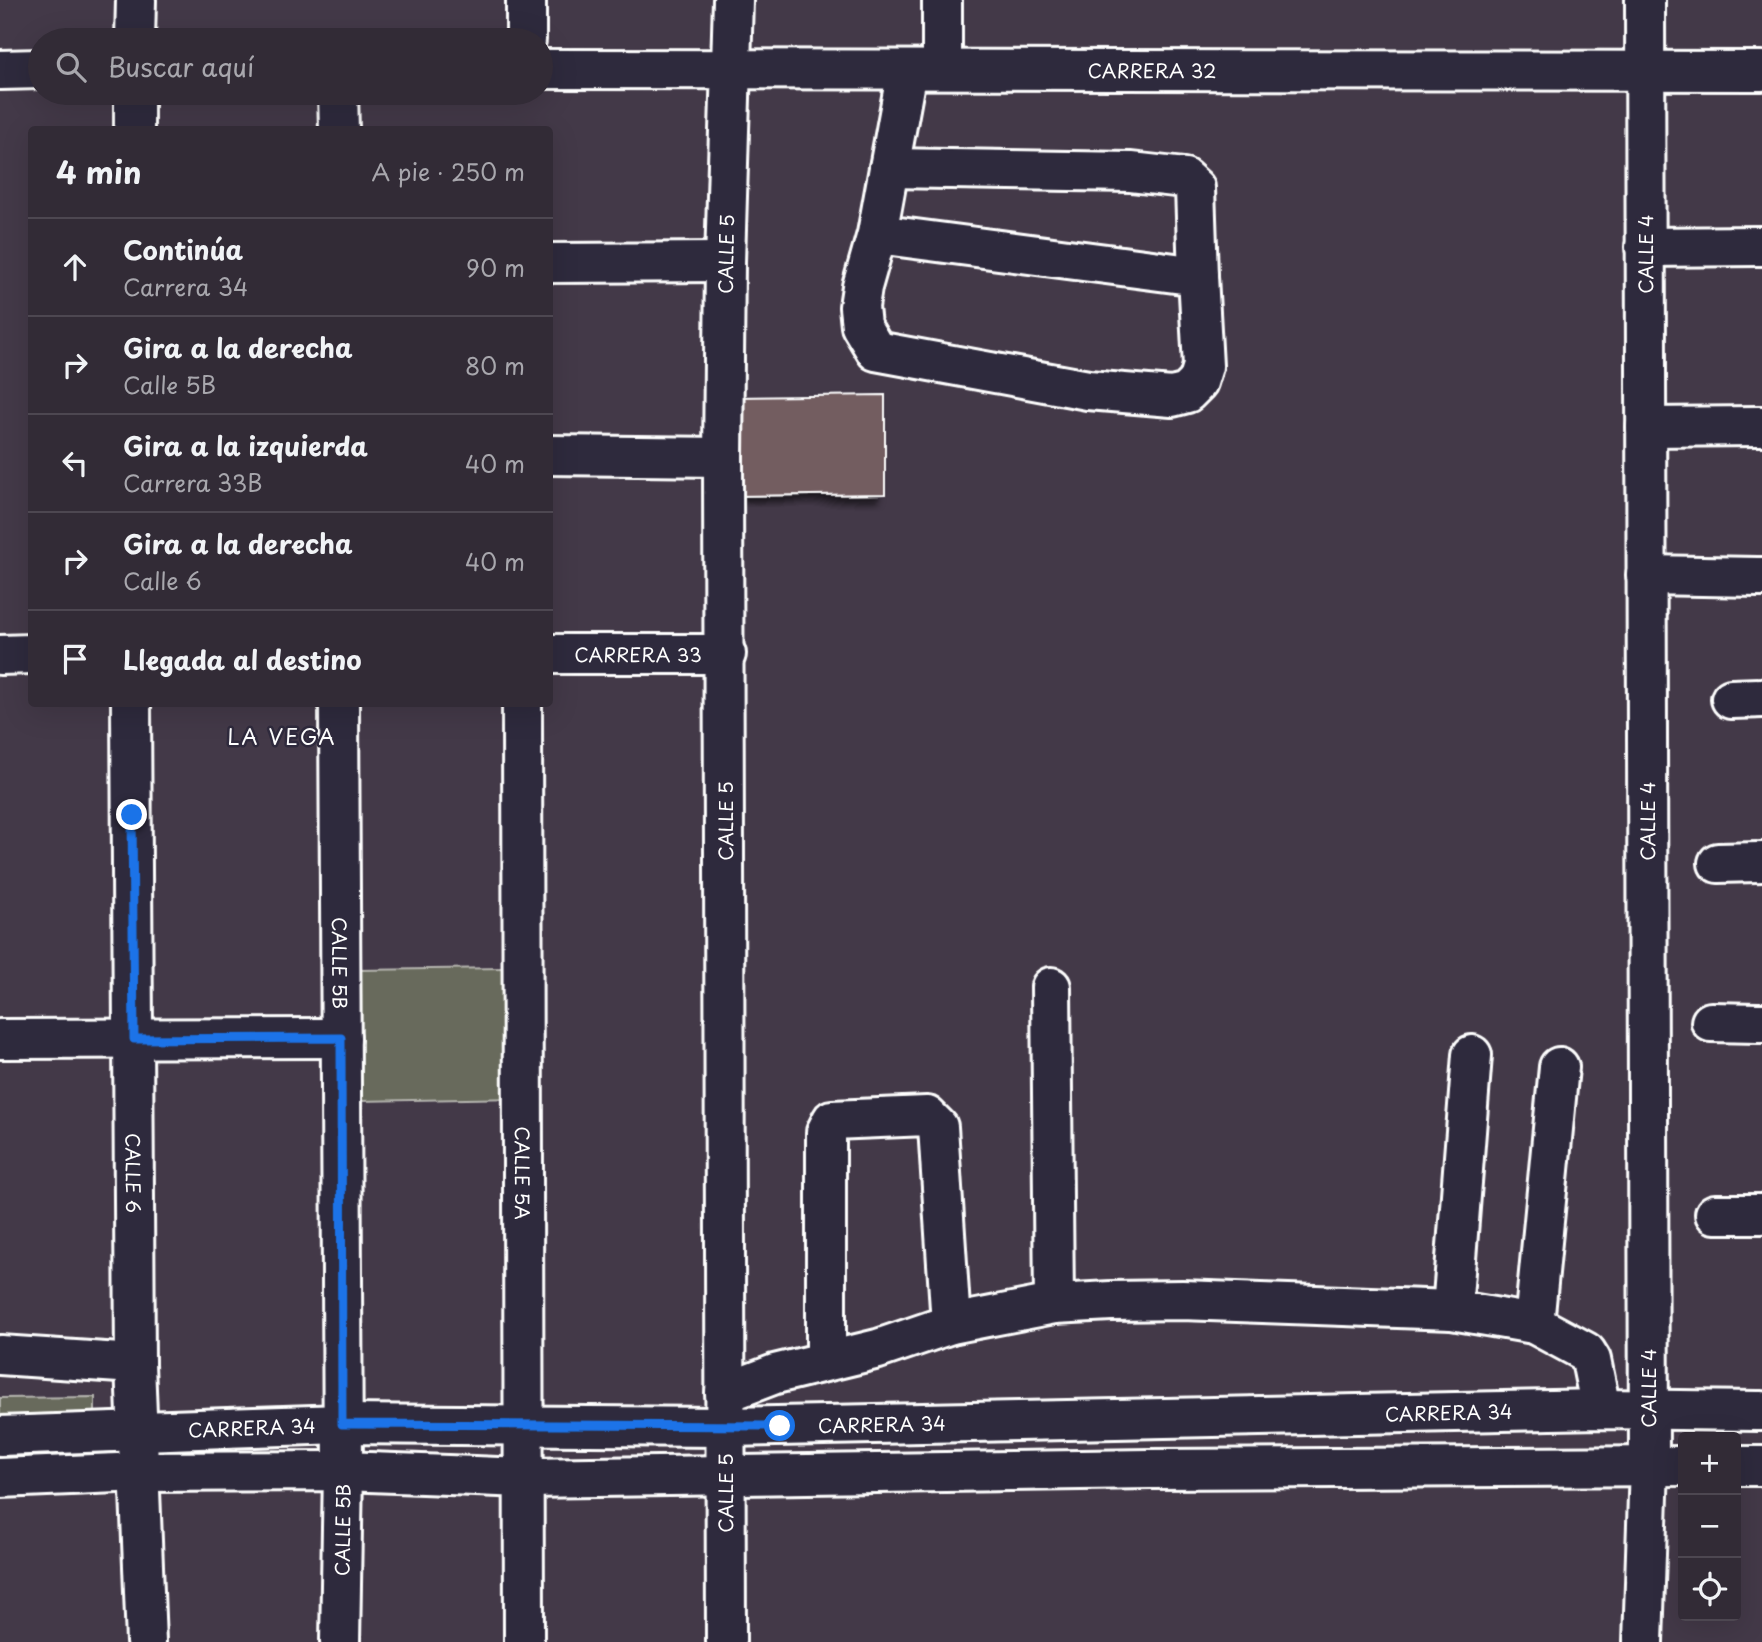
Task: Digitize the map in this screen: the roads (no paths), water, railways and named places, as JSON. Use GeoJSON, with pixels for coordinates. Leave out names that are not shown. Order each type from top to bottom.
{"type":"FeatureCollection","features":[{"type":"Feature","properties":{"kind":"street"},"geometry":{"type":"LineString","coordinates":[[135,28],[136,0]]}},
{"type":"Feature","properties":{"kind":"street"},"geometry":{"type":"LineString","coordinates":[[526,0],[526,28]]}},
{"type":"Feature","properties":{"kind":"street","name":"CALLE 5"},"geometry":{"type":"LineString","coordinates":[[726,1642],[726,654],[723,457],[725,262],[733,0]]}},
{"type":"Feature","properties":{"kind":"street"},"geometry":{"type":"LineString","coordinates":[[889,168],[1131,172],[1184,178],[1195,188],[1203,366],[1198,382],[1186,393],[1172,397],[1087,390],[876,351],[862,326],[859,307],[862,287],[877,234],[889,168],[924,70],[942,0]]}},
{"type":"Feature","properties":{"kind":"street","name":"CALLE 4"},"geometry":{"type":"LineString","coordinates":[[1643,1642],[1666,1466],[1648,1410],[1645,0]]}},
{"type":"Feature","properties":{"kind":"street"},"geometry":{"type":"LineString","coordinates":[[0,70],[28,69]]}},
{"type":"Feature","properties":{"kind":"street","name":"CARRERA 32"},"geometry":{"type":"LineString","coordinates":[[553,69],[732,72],[1762,71]]}},
{"type":"Feature","properties":{"kind":"street"},"geometry":{"type":"LineString","coordinates":[[134,105],[134,126]]}},
{"type":"Feature","properties":{"kind":"street"},"geometry":{"type":"LineString","coordinates":[[338,105],[339,126]]}},
{"type":"Feature","properties":{"kind":"street"},"geometry":{"type":"LineString","coordinates":[[877,234],[1198,276]]}},
{"type":"Feature","properties":{"kind":"street"},"geometry":{"type":"LineString","coordinates":[[1645,247],[1762,246]]}},
{"type":"Feature","properties":{"kind":"street"},"geometry":{"type":"LineString","coordinates":[[553,263],[725,262]]}},
{"type":"Feature","properties":{"kind":"street"},"geometry":{"type":"LineString","coordinates":[[1646,427],[1762,426]]}},
{"type":"Feature","properties":{"kind":"street"},"geometry":{"type":"LineString","coordinates":[[553,455],[723,457]]}},
{"type":"Feature","properties":{"kind":"street"},"geometry":{"type":"LineString","coordinates":[[1646,575],[1762,577]]}},
{"type":"Feature","properties":{"kind":"street"},"geometry":{"type":"LineString","coordinates":[[0,655],[28,654]]}},
{"type":"Feature","properties":{"kind":"street","name":"CARRERA 33"},"geometry":{"type":"LineString","coordinates":[[553,654],[726,654]]}},
{"type":"Feature","properties":{"kind":"street","name":"CALLE 6"},"geometry":{"type":"LineString","coordinates":[[131,707],[135,1364],[142,1472],[146,1642]]}},
{"type":"Feature","properties":{"kind":"street","name":"CALLE 5B"},"geometry":{"type":"LineString","coordinates":[[339,707],[343,1471],[340,1642]]}},
{"type":"Feature","properties":{"kind":"street","name":"CALLE 5A"},"geometry":{"type":"LineString","coordinates":[[522,707],[526,1426],[524,1642]]}},
{"type":"Feature","properties":{"kind":"street"},"geometry":{"type":"LineString","coordinates":[[1718,863],[1762,862]]}},
{"type":"Feature","properties":{"kind":"street"},"geometry":{"type":"LineString","coordinates":[[1051,987],[1054,1304]]}},
{"type":"Feature","properties":{"kind":"street"},"geometry":{"type":"LineString","coordinates":[[1711,1022],[1762,1023]]}},
{"type":"Feature","properties":{"kind":"street"},"geometry":{"type":"LineString","coordinates":[[0,1039],[341,1038]]}},
{"type":"Feature","properties":{"kind":"street"},"geometry":{"type":"LineString","coordinates":[[1452,1310],[1472,1055]]}},
{"type":"Feature","properties":{"kind":"street"},"geometry":{"type":"LineString","coordinates":[[1534,1324],[1559,1068]]}},
{"type":"Feature","properties":{"kind":"street"},"geometry":{"type":"LineString","coordinates":[[826,1361],[826,1132],[832,1119],[927,1116],[938,1127],[951,1324]]}},
{"type":"Feature","properties":{"kind":"street"},"geometry":{"type":"LineString","coordinates":[[1715,1214],[1762,1214]]}},
{"type":"Feature","properties":{"kind":"street"},"geometry":{"type":"LineString","coordinates":[[725,1410],[775,1374],[878,1349],[951,1324],[1054,1304],[1182,1300],[1452,1310],[1534,1324],[1586,1352],[1591,1360],[1601,1409]]}},
{"type":"Feature","properties":{"kind":"street"},"geometry":{"type":"LineString","coordinates":[[0,1356],[135,1364]]}},
{"type":"Feature","properties":{"kind":"street","name":"CARRERA 34"},"geometry":{"type":"LineString","coordinates":[[0,1436],[342,1424],[526,1426],[725,1410],[1762,1411]]}},
{"type":"Feature","properties":{"kind":"street"},"geometry":{"type":"LineString","coordinates":[[0,1478],[142,1472],[343,1471],[525,1478],[1164,1468],[1666,1466]]}},
{"type":"Feature","properties":{"kind":"street"},"geometry":{"type":"LineString","coordinates":[[1741,1466],[1762,1466]]}},
{"type":"Feature","properties":{"kind":"district","name":"LA VEGA"},"geometry":{"type":"Point","coordinates":[282,736]}}]}
